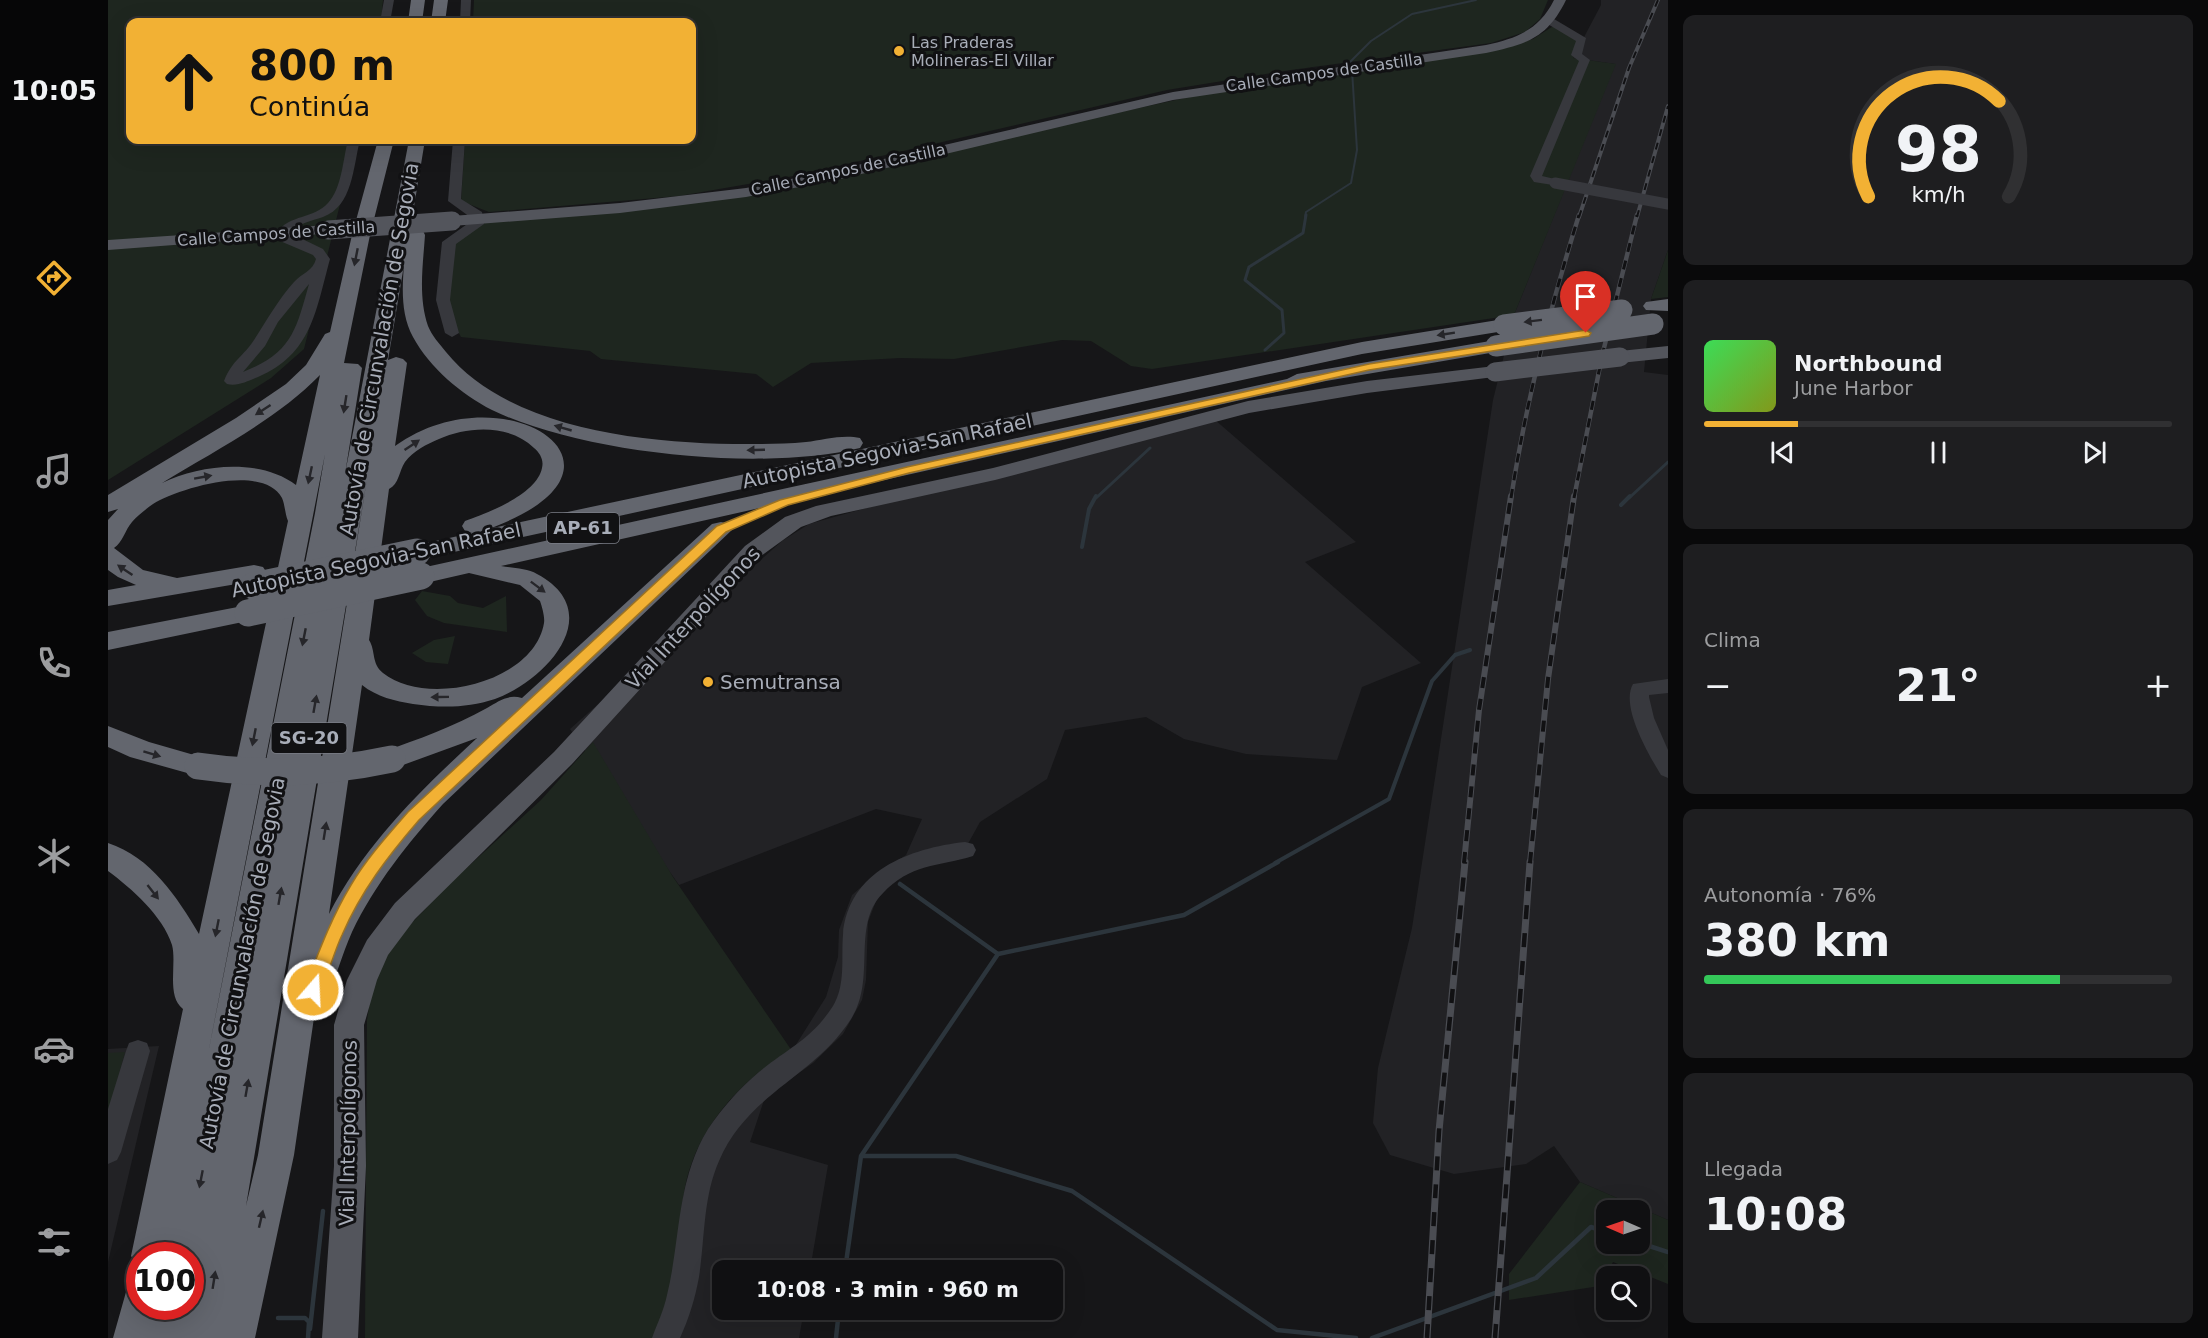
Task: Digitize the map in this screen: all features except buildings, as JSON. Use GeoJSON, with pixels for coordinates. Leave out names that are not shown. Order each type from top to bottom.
{"type":"FeatureCollection","features":[{"type":"Feature","properties":{"kind":"highway"},"geometry":{"type":"LineString","coordinates":[[416,18],[418,0]]}},
{"type":"Feature","properties":{"kind":"highway"},"geometry":{"type":"LineString","coordinates":[[439,18],[441,0]]}},
{"type":"Feature","properties":{"kind":"highway"},"geometry":{"type":"LineString","coordinates":[[153,1242],[265,680],[361,235],[385,144]]}},
{"type":"Feature","properties":{"kind":"highway","name":"Autovía de Circunvalación de Segovia"},"geometry":{"type":"LineString","coordinates":[[190,1242],[323,536],[351,368],[393,144]]}},
{"type":"Feature","properties":{"kind":"highway","name":"Autovía de Circunvalación de Segovia"},"geometry":{"type":"LineString","coordinates":[[205,1338],[262,998],[416,144]]}},
{"type":"Feature","properties":{"kind":"highway"},"geometry":{"type":"LineString","coordinates":[[235,1338],[276,1155],[357,630],[427,144]]}},
{"type":"Feature","properties":{"kind":"highway"},"geometry":{"type":"LineString","coordinates":[[416,235],[413,308],[423,338],[436,357],[455,376],[484,396],[547,423],[585,434],[657,447],[748,451],[846,444],[1213,373],[1365,357]]}},
{"type":"Feature","properties":{"kind":"highway"},"geometry":{"type":"LineString","coordinates":[[108,510],[278,400],[306,378],[326,353],[349,295]]}},
{"type":"Feature","properties":{"kind":"highway","name":"Autopista Segovia-San Rafael"},"geometry":{"type":"LineString","coordinates":[[418,558],[1034,432],[1504,325],[1661,315]]}},
{"type":"Feature","properties":{"kind":"highway","name":"Autopista Segovia-San Rafael"},"geometry":{"type":"LineString","coordinates":[[1365,357],[1496,345],[1661,315]]}},
{"type":"Feature","properties":{"kind":"highway"},"geometry":{"type":"LineString","coordinates":[[108,736],[140,750],[198,766],[244,773],[293,774],[338,770],[392,759],[461,735],[514,705],[565,666],[695,548],[721,529],[767,508],[907,470],[1365,357]]}},
{"type":"Feature","properties":{"kind":"highway"},"geometry":{"type":"LineString","coordinates":[[445,534],[1001,415]]}},
{"type":"Feature","properties":{"kind":"highway"},"geometry":{"type":"LineString","coordinates":[[374,512],[395,460],[410,446],[429,435],[459,426],[494,425],[529,433],[546,445],[552,456],[552,470],[545,486],[530,501],[499,518],[445,534],[418,558]]}},
{"type":"Feature","properties":{"kind":"highway"},"geometry":{"type":"LineString","coordinates":[[108,505],[190,456]]}},
{"type":"Feature","properties":{"kind":"highway"},"geometry":{"type":"LineString","coordinates":[[108,641],[251,593],[418,558],[907,470]]}},
{"type":"Feature","properties":{"kind":"highway"},"geometry":{"type":"LineString","coordinates":[[108,542],[110,532],[129,510],[155,492],[202,477],[240,474],[272,479],[290,489],[299,505],[297,536]]}},
{"type":"Feature","properties":{"kind":"highway"},"geometry":{"type":"LineString","coordinates":[[292,1055],[320,969],[340,919],[367,873],[395,836],[433,796],[721,529]]}},
{"type":"Feature","properties":{"kind":"highway"},"geometry":{"type":"LineString","coordinates":[[108,554],[121,569],[151,582],[178,584],[222,579],[251,593],[418,558],[456,570],[488,570],[530,580],[541,587],[555,603],[559,623],[555,638],[532,667],[516,679],[490,690],[468,695],[424,697],[386,688],[371,679],[359,661],[357,630]]}},
{"type":"Feature","properties":{"kind":"highway"},"geometry":{"type":"LineString","coordinates":[[108,598],[222,579]]}},
{"type":"Feature","properties":{"kind":"highway","name":"Autopista Segovia-San Rafael"},"geometry":{"type":"LineString","coordinates":[[108,612],[251,593]]}},
{"type":"Feature","properties":{"kind":"highway","name":"Autopista Segovia-San Rafael"},"geometry":{"type":"LineString","coordinates":[[108,626],[251,593]]}},
{"type":"Feature","properties":{"kind":"highway"},"geometry":{"type":"LineString","coordinates":[[108,855],[146,882],[173,918],[188,945],[192,970],[192,998],[171,1114],[152,1242]]}},
{"type":"Feature","properties":{"kind":"highway"},"geometry":{"type":"LineString","coordinates":[[133,1338],[137,1320]]}},
{"type":"Feature","properties":{"kind":"highway"},"geometry":{"type":"LineString","coordinates":[[171,1338],[174,1320]]}},
{"type":"Feature","properties":{"kind":"main road"},"geometry":{"type":"LineString","coordinates":[[1550,21],[1560,0]]}},
{"type":"Feature","properties":{"kind":"main road","name":"Calle Campos de Castilla"},"geometry":{"type":"LineString","coordinates":[[108,245],[452,221],[693,200],[786,185],[1169,96],[1298,74],[1486,49],[1528,37],[1550,21]]}},
{"type":"Feature","properties":{"kind":"main road","name":"Vial Interpolígonos"},"geometry":{"type":"LineString","coordinates":[[340,1338],[350,1166],[349,1025],[362,980],[377,948],[405,911],[563,758],[758,546],[793,522],[824,511],[889,495],[995,474],[1248,407],[1367,387],[1668,352]]}},
{"type":"Feature","properties":{"kind":"street"},"geometry":{"type":"LineString","coordinates":[[386,18],[389,0]]}},
{"type":"Feature","properties":{"kind":"street"},"geometry":{"type":"LineString","coordinates":[[465,18],[466,2]]}},
{"type":"Feature","properties":{"kind":"street"},"geometry":{"type":"LineString","coordinates":[[1550,21],[1582,40],[1576,55],[1586,60],[1536,176],[1538,179],[1555,183],[1668,204]]}},
{"type":"Feature","properties":{"kind":"street"},"geometry":{"type":"LineString","coordinates":[[320,269],[301,283],[271,321],[260,343],[238,365],[232,381],[262,370],[289,350],[297,340],[320,269],[323,259],[318,252],[297,245],[285,238],[283,233],[288,225],[332,207],[340,194],[353,144]]}},
{"type":"Feature","properties":{"kind":"street"},"geometry":{"type":"LineString","coordinates":[[452,333],[443,300],[449,242],[477,224],[477,215],[472,210],[454,201],[459,144]]}},
{"type":"Feature","properties":{"kind":"street"},"geometry":{"type":"LineString","coordinates":[[1659,686],[1640,689],[1637,696],[1642,713],[1668,770]]}},
{"type":"Feature","properties":{"kind":"street"},"geometry":{"type":"LineString","coordinates":[[666,1338],[680,1304],[688,1268],[700,1175],[719,1136],[751,1096],[769,1079],[806,1054],[830,1030],[846,1007],[853,984],[852,951],[856,921],[861,905],[870,892],[886,875],[904,864],[932,853],[965,850]]}},
{"type":"Feature","properties":{"kind":"street"},"geometry":{"type":"LineString","coordinates":[[108,1152],[138,1051]]}},
{"type":"Feature","properties":{"kind":"shaded area"},"geometry":{"type":"Polygon","coordinates":[[[108,0],[383,0],[381,18],[126,18],[126,144],[355,144],[304,349],[271,378],[108,480],[108,0]]]}},
{"type":"Feature","properties":{"kind":"shaded area"},"geometry":{"type":"Polygon","coordinates":[[[474,0],[1548,0],[1540,19],[1525,32],[1491,43],[1291,70],[1167,90],[799,175],[679,196],[489,212],[461,201],[465,144],[696,144],[696,18],[473,18],[474,0]]]}},
{"type":"Feature","properties":{"kind":"shaded area"},"geometry":{"type":"Polygon","coordinates":[[[1601,0],[1668,0],[1668,250],[1651,299],[1644,372],[1668,375],[1668,1220],[1650,1212],[1650,1200],[1622,1200],[1580,1182],[1554,1146],[1526,1164],[1454,1174],[1390,1155],[1373,1123],[1378,1068],[1412,928],[1493,400],[1514,315],[1615,64],[1573,58],[1601,5],[1601,0]]]}},
{"type":"Feature","properties":{"kind":"shaded area"},"geometry":{"type":"Polygon","coordinates":[[[1555,25],[1581,40],[1573,58],[1616,64],[1514,315],[1152,369],[1131,366],[1091,341],[1062,340],[954,359],[900,358],[811,363],[773,387],[756,374],[601,359],[590,351],[461,337],[446,309],[451,254],[457,241],[486,222],[715,200],[1231,88],[1512,45],[1533,39],[1555,25]]]}},
{"type":"Feature","properties":{"kind":"shaded area"},"geometry":{"type":"Polygon","coordinates":[[[1668,250],[1668,297],[1651,299],[1668,250]]]}},
{"type":"Feature","properties":{"kind":"shaded area"},"geometry":{"type":"Polygon","coordinates":[[[1207,413],[1356,542],[1305,562],[1421,663],[1362,687],[1337,760],[1246,754],[1184,739],[1146,717],[1065,730],[1047,779],[980,822],[959,860],[930,862],[894,881],[876,901],[868,922],[866,980],[862,1000],[843,1034],[813,1063],[765,1097],[750,1142],[828,1165],[812,1260],[712,1260],[712,1320],[802,1320],[799,1338],[653,1338],[682,1234],[685,1187],[700,1142],[737,1091],[767,1063],[792,1051],[826,997],[838,957],[839,930],[852,895],[874,876],[906,855],[922,819],[876,809],[679,885],[570,729],[782,541],[809,524],[1207,413]]]}},
{"type":"Feature","properties":{"kind":"shaded area"},"geometry":{"type":"Polygon","coordinates":[[[422,591],[450,596],[458,603],[483,608],[506,596],[507,632],[444,623],[427,616],[415,600],[422,591]]]}},
{"type":"Feature","properties":{"kind":"shaded area"},"geometry":{"type":"Polygon","coordinates":[[[455,636],[448,664],[426,662],[412,653],[434,640],[455,636]]]}},
{"type":"Feature","properties":{"kind":"shaded area"},"geometry":{"type":"Polygon","coordinates":[[[593,742],[673,877],[792,1051],[755,1075],[739,1090],[710,1126],[699,1145],[685,1187],[679,1270],[673,1297],[653,1338],[365,1338],[367,1020],[373,981],[392,944],[447,886],[541,800],[593,742]]]}},
{"type":"Feature","properties":{"kind":"shaded area"},"geometry":{"type":"Polygon","coordinates":[[[159,1046],[108,1262],[108,1049],[159,1046]]]}},
{"type":"Feature","properties":{"kind":"shaded area"},"geometry":{"type":"Polygon","coordinates":[[[125,1052],[108,1114],[108,1053],[125,1052]]]}},
{"type":"Feature","properties":{"kind":"shaded area"},"geometry":{"type":"Polygon","coordinates":[[[1580,1182],[1622,1200],[1596,1200],[1596,1254],[1650,1254],[1650,1212],[1668,1220],[1668,1284],[1650,1277],[1650,1266],[1623,1266],[1613,1262],[1611,1266],[1596,1266],[1596,1287],[1509,1300],[1509,1274],[1580,1182]]]}},
{"type":"Feature","properties":{"kind":"waterway"},"geometry":{"type":"LineString","coordinates":[[1350,62],[1371,41],[1412,14],[1476,0]]}},
{"type":"Feature","properties":{"kind":"waterway"},"geometry":{"type":"LineString","coordinates":[[1305,217],[1306,212],[1351,183],[1357,150],[1352,70]]}},
{"type":"Feature","properties":{"kind":"waterway"},"geometry":{"type":"LineString","coordinates":[[1265,350],[1284,333],[1282,310],[1245,280],[1249,267],[1303,233],[1306,215]]}},
{"type":"Feature","properties":{"kind":"waterway"},"geometry":{"type":"LineString","coordinates":[[1096,498],[1150,448]]}},
{"type":"Feature","properties":{"kind":"waterway"},"geometry":{"type":"LineString","coordinates":[[1629,498],[1668,462]]}},
{"type":"Feature","properties":{"kind":"waterway"},"geometry":{"type":"LineString","coordinates":[[1082,547],[1089,509],[1096,496]]}},
{"type":"Feature","properties":{"kind":"waterway"},"geometry":{"type":"LineString","coordinates":[[1621,505],[1630,496]]}},
{"type":"Feature","properties":{"kind":"waterway"},"geometry":{"type":"LineString","coordinates":[[1275,863],[1389,799],[1432,681],[1455,655],[1470,650]]}},
{"type":"Feature","properties":{"kind":"waterway"},"geometry":{"type":"LineString","coordinates":[[998,954],[1184,915],[1278,862]]}},
{"type":"Feature","properties":{"kind":"waterway"},"geometry":{"type":"LineString","coordinates":[[900,884],[998,954]]}},
{"type":"Feature","properties":{"kind":"waterway"},"geometry":{"type":"LineString","coordinates":[[846,1260],[861,1156],[998,954]]}},
{"type":"Feature","properties":{"kind":"waterway"},"geometry":{"type":"LineString","coordinates":[[862,1156],[956,1156],[1072,1191],[1277,1330],[1356,1338]]}},
{"type":"Feature","properties":{"kind":"waterway"},"geometry":{"type":"LineString","coordinates":[[310,1329],[323,1211]]}},
{"type":"Feature","properties":{"kind":"waterway"},"geometry":{"type":"LineString","coordinates":[[1372,1338],[1536,1278],[1591,1227],[1596,1229]]}},
{"type":"Feature","properties":{"kind":"waterway"},"geometry":{"type":"LineString","coordinates":[[1650,1246],[1668,1252]]}},
{"type":"Feature","properties":{"kind":"waterway"},"geometry":{"type":"LineString","coordinates":[[278,1318],[305,1318],[309,1322],[308,1338]]}},
{"type":"Feature","properties":{"kind":"waterway"},"geometry":{"type":"LineString","coordinates":[[836,1338],[838,1320]]}},
{"type":"Feature","properties":{"kind":"railway"},"geometry":{"type":"LineString","coordinates":[[1579,217],[1629,68],[1658,0]]}},
{"type":"Feature","properties":{"kind":"railway"},"geometry":{"type":"LineString","coordinates":[[1637,217],[1668,106]]}},
{"type":"Feature","properties":{"kind":"railway"},"geometry":{"type":"LineString","coordinates":[[1511,498],[1540,355],[1579,215]]}},
{"type":"Feature","properties":{"kind":"railway"},"geometry":{"type":"LineString","coordinates":[[1574,498],[1602,356],[1637,215]]}},
{"type":"Feature","properties":{"kind":"railway"},"geometry":{"type":"LineString","coordinates":[[1464,863],[1479,710],[1511,496]]}},
{"type":"Feature","properties":{"kind":"railway"},"geometry":{"type":"LineString","coordinates":[[1530,863],[1548,679],[1574,496]]}},
{"type":"Feature","properties":{"kind":"railway"},"geometry":{"type":"LineString","coordinates":[[1427,1338],[1439,1131],[1465,862]]}},
{"type":"Feature","properties":{"kind":"railway"},"geometry":{"type":"LineString","coordinates":[[1495,1338],[1530,862]]}},
{"type":"Feature","properties":{"kind":"place","name":"Las Praderas Molineras-El Villar"},"geometry":{"type":"Point","coordinates":[899,51]}},
{"type":"Feature","properties":{"kind":"place","name":"Semutransa"},"geometry":{"type":"Point","coordinates":[708,682]}},
{"type":"Feature","properties":{"kind":"route"},"geometry":{"type":"LineString","coordinates":[[313,990],[333,935],[357,888],[380,854],[413,816],[721,529],[736,521],[784,503],[907,470],[1369,367],[1496,345],[1586,333]]}}]}
